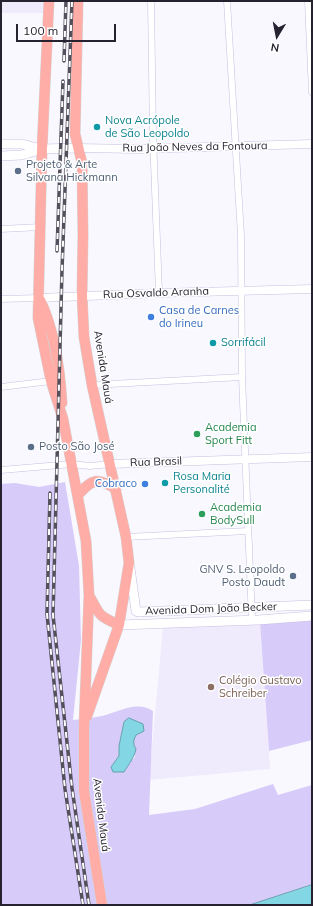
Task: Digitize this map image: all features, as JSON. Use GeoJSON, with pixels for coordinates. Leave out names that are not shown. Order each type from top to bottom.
{"type":"FeatureCollection","features":[{"type":"Feature","properties":{"kind":"main road","name":"Avenida Mauá"},"geometry":{"type":"LineString","coordinates":[[49,1],[42,149],[38,318],[51,381],[63,419],[86,541],[89,595],[84,727],[84,791],[102,905]]}},
{"type":"Feature","properties":{"kind":"main road","name":"Avenida Mauá"},"geometry":{"type":"LineString","coordinates":[[78,1],[75,134],[82,163],[82,295],[84,337],[92,385],[126,537],[129,563],[119,625],[84,727]]}},
{"type":"Feature","properties":{"kind":"main road"},"geometry":{"type":"LineString","coordinates":[[1,144],[22,144],[42,149]]}},
{"type":"Feature","properties":{"kind":"main road"},"geometry":{"type":"LineString","coordinates":[[1,156],[22,155],[42,149],[78,148]]}},
{"type":"Feature","properties":{"kind":"main road","name":"Avenida Mauá"},"geometry":{"type":"LineString","coordinates":[[39,298],[48,316],[59,372],[63,419]]}},
{"type":"Feature","properties":{"kind":"main road"},"geometry":{"type":"LineString","coordinates":[[78,495],[87,485],[94,481],[104,482],[116,489]]}},
{"type":"Feature","properties":{"kind":"main road","name":"Avenida Dom João Becker"},"geometry":{"type":"LineString","coordinates":[[129,563],[137,612],[312,605]]}},
{"type":"Feature","properties":{"kind":"main road"},"geometry":{"type":"LineString","coordinates":[[89,595],[103,618],[119,625]]}},
{"type":"Feature","properties":{"kind":"main road","name":"Avenida Dom João Becker"},"geometry":{"type":"LineString","coordinates":[[119,625],[252,620],[312,616]]}},
{"type":"Feature","properties":{"kind":"street"},"geometry":{"type":"LineString","coordinates":[[151,1],[153,149],[159,293]]}},
{"type":"Feature","properties":{"kind":"street"},"geometry":{"type":"LineString","coordinates":[[227,1],[241,236],[242,378],[252,620]]}},
{"type":"Feature","properties":{"kind":"street"},"geometry":{"type":"LineString","coordinates":[[308,1],[312,92]]}},
{"type":"Feature","properties":{"kind":"street","name":"Rua João Neves da Fontoura"},"geometry":{"type":"LineString","coordinates":[[78,148],[153,149],[312,144]]}},
{"type":"Feature","properties":{"kind":"street"},"geometry":{"type":"LineString","coordinates":[[1,229],[41,227]]}},
{"type":"Feature","properties":{"kind":"street","name":"Rua Osvaldo Aranha"},"geometry":{"type":"LineString","coordinates":[[1,299],[82,295],[312,289]]}},
{"type":"Feature","properties":{"kind":"street"},"geometry":{"type":"LineString","coordinates":[[92,385],[242,378]]}},
{"type":"Feature","properties":{"kind":"street"},"geometry":{"type":"LineString","coordinates":[[1,387],[51,381]]}},
{"type":"Feature","properties":{"kind":"street","name":"Rua Brasil"},"geometry":{"type":"LineString","coordinates":[[1,470],[72,464],[90,466],[312,457]]}},
{"type":"Feature","properties":{"kind":"street"},"geometry":{"type":"LineString","coordinates":[[126,537],[248,531]]}},
{"type":"Feature","properties":{"kind":"shaded area"},"geometry":{"type":"Polygon","coordinates":[[[1,1],[44,1],[44,13],[1,13],[1,1]]]}},
{"type":"Feature","properties":{"kind":"shaded area"},"geometry":{"type":"Polygon","coordinates":[[[65,482],[79,566],[81,640],[73,720],[102,716],[134,707],[147,708],[153,711],[149,815],[195,809],[273,784],[278,795],[312,785],[312,885],[250,905],[1,905],[1,484],[15,483],[39,487],[65,482]],[[124,722],[119,746],[119,756],[111,767],[124,772],[129,763],[135,757],[133,741],[136,735],[124,722]]]}},
{"type":"Feature","properties":{"kind":"shaded area"},"geometry":{"type":"Polygon","coordinates":[[[312,620],[312,740],[269,751],[260,622],[312,620]]]}},
{"type":"Feature","properties":{"kind":"shaded area","name":"Colégio Gustavo Schreiber"},"geometry":{"type":"Polygon","coordinates":[[[260,622],[270,769],[149,780],[163,627],[260,622]]]}},
{"type":"Feature","properties":{"kind":"water"},"geometry":{"type":"Polygon","coordinates":[[[129,718],[143,724],[144,731],[136,735],[134,739],[134,746],[136,749],[124,772],[113,772],[111,767],[119,756],[119,746],[124,722],[129,718]]]}},
{"type":"Feature","properties":{"kind":"water"},"geometry":{"type":"Polygon","coordinates":[[[312,885],[312,905],[250,905],[312,885]]]}},
{"type":"Feature","properties":{"kind":"railway"},"geometry":{"type":"LineString","coordinates":[[64,61],[66,1]]}},
{"type":"Feature","properties":{"kind":"railway"},"geometry":{"type":"LineString","coordinates":[[72,1],[62,270],[53,615],[72,788],[89,905]]}},
{"type":"Feature","properties":{"kind":"railway"},"geometry":{"type":"LineString","coordinates":[[57,251],[63,81]]}},
{"type":"Feature","properties":{"kind":"railway"},"geometry":{"type":"LineString","coordinates":[[50,493],[47,614],[65,789],[83,905]]}},
{"type":"Feature","properties":{"kind":"place","name":"Nova Acrópole de São Leopoldo"},"geometry":{"type":"Point","coordinates":[97,127]}},
{"type":"Feature","properties":{"kind":"place","name":"Projeto & Arte Silvana Hickmann"},"geometry":{"type":"Point","coordinates":[18,171]}},
{"type":"Feature","properties":{"kind":"place","name":"Casa de Carnes do Irineu"},"geometry":{"type":"Point","coordinates":[151,317]}},
{"type":"Feature","properties":{"kind":"place","name":"Sorrifácil"},"geometry":{"type":"Point","coordinates":[213,343]}},
{"type":"Feature","properties":{"kind":"place","name":"Academia Sport Fitt"},"geometry":{"type":"Point","coordinates":[197,434]}},
{"type":"Feature","properties":{"kind":"place","name":"Posto São José"},"geometry":{"type":"Point","coordinates":[31,447]}},
{"type":"Feature","properties":{"kind":"place","name":"Rosa Maria Personalité"},"geometry":{"type":"Point","coordinates":[165,483]}},
{"type":"Feature","properties":{"kind":"place","name":"Cobraco"},"geometry":{"type":"Point","coordinates":[145,484]}},
{"type":"Feature","properties":{"kind":"place","name":"Academia BodySull"},"geometry":{"type":"Point","coordinates":[202,514]}},
{"type":"Feature","properties":{"kind":"place","name":"GNV S. Leopoldo Posto Daudt"},"geometry":{"type":"Point","coordinates":[293,576]}},
{"type":"Feature","properties":{"kind":"place","name":"Colégio Gustavo Schreiber"},"geometry":{"type":"Point","coordinates":[211,687]}}]}
